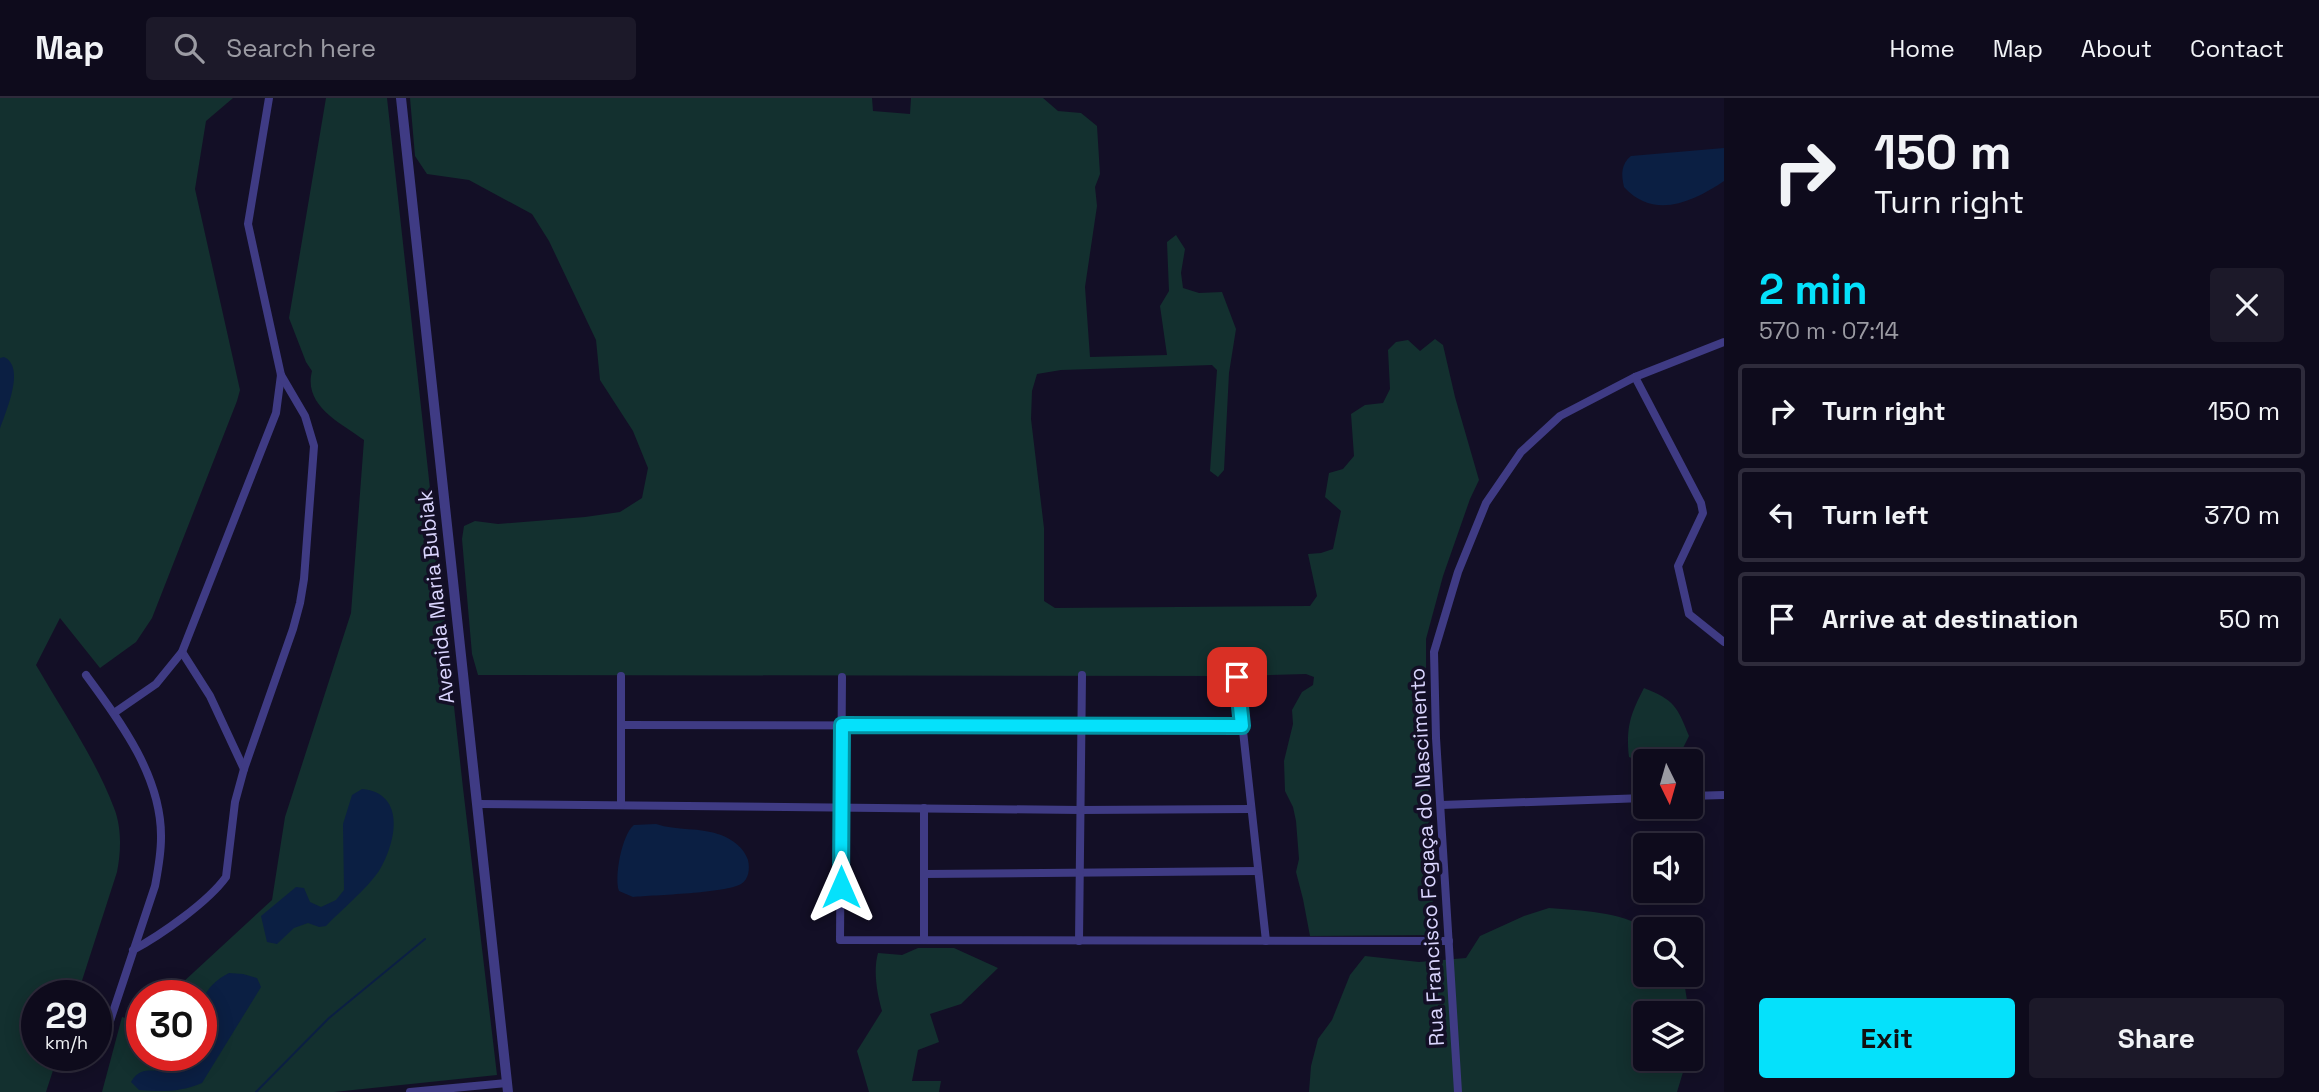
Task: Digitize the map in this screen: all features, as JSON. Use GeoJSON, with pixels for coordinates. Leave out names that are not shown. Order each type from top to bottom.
{"type":"FeatureCollection","features":[{"type":"Feature","properties":{"kind":"street"},"geometry":{"type":"LineString","coordinates":[[134,950],[180,919],[226,877],[235,803],[244,769],[300,603],[314,446],[305,416],[281,375],[248,224],[269,98]]}},
{"type":"Feature","properties":{"kind":"street","name":"Avenida Maria Bubiak"},"geometry":{"type":"LineString","coordinates":[[401,98],[507,1088]]}},
{"type":"Feature","properties":{"kind":"street","name":"Rua Francisco Fogaça do Nascimento"},"geometry":{"type":"LineString","coordinates":[[1458,1092],[1440,805],[1434,652],[1458,572],[1486,503],[1521,452],[1560,416],[1635,377],[1724,342]]}},
{"type":"Feature","properties":{"kind":"street"},"geometry":{"type":"LineString","coordinates":[[114,713],[156,684],[182,652],[276,413],[281,375]]}},
{"type":"Feature","properties":{"kind":"street"},"geometry":{"type":"LineString","coordinates":[[1635,377],[1701,503],[1703,513],[1678,566],[1689,614],[1724,642]]}},
{"type":"Feature","properties":{"kind":"street"},"geometry":{"type":"LineString","coordinates":[[182,652],[215,706],[244,769]]}},
{"type":"Feature","properties":{"kind":"street"},"geometry":{"type":"LineString","coordinates":[[86,675],[114,713],[147,773],[158,807],[162,835],[155,886],[112,1015]]}},
{"type":"Feature","properties":{"kind":"street"},"geometry":{"type":"LineString","coordinates":[[1079,941],[1082,675]]}},
{"type":"Feature","properties":{"kind":"street"},"geometry":{"type":"LineString","coordinates":[[621,676],[621,805]]}},
{"type":"Feature","properties":{"kind":"street"},"geometry":{"type":"LineString","coordinates":[[842,677],[840,940],[1449,942]]}},
{"type":"Feature","properties":{"kind":"street"},"geometry":{"type":"LineString","coordinates":[[1237,677],[1266,941]]}},
{"type":"Feature","properties":{"kind":"street"},"geometry":{"type":"LineString","coordinates":[[621,725],[1242,726]]}},
{"type":"Feature","properties":{"kind":"street"},"geometry":{"type":"LineString","coordinates":[[1703,796],[1724,795]]}},
{"type":"Feature","properties":{"kind":"street"},"geometry":{"type":"LineString","coordinates":[[1440,805],[1633,798]]}},
{"type":"Feature","properties":{"kind":"street"},"geometry":{"type":"LineString","coordinates":[[478,804],[1080,810],[1251,809]]}},
{"type":"Feature","properties":{"kind":"street"},"geometry":{"type":"LineString","coordinates":[[924,940],[925,808]]}},
{"type":"Feature","properties":{"kind":"street"},"geometry":{"type":"LineString","coordinates":[[924,874],[1258,871]]}},
{"type":"Feature","properties":{"kind":"street"},"geometry":{"type":"LineString","coordinates":[[410,1092],[507,1088]]}},
{"type":"Feature","properties":{"kind":"green space"},"geometry":{"type":"Polygon","coordinates":[[[0,98],[233,98],[206,121],[195,189],[240,390],[152,618],[136,642],[100,668],[60,618],[36,665],[107,790],[117,816],[119,856],[117,872],[82,980],[21,980],[21,1071],[53,1071],[46,1092],[0,1092],[0,98]]]}},
{"type":"Feature","properties":{"kind":"green space"},"geometry":{"type":"Polygon","coordinates":[[[326,98],[387,98],[497,1075],[334,1092],[102,1092],[108,1071],[112,1071],[112,1054],[122,1017],[126,1018],[126,1071],[217,1071],[217,980],[185,980],[272,900],[285,817],[351,613],[364,440],[335,420],[318,404],[311,383],[312,371],[289,318],[326,98]]]}},
{"type":"Feature","properties":{"kind":"green space"},"geometry":{"type":"Polygon","coordinates":[[[410,98],[872,98],[873,111],[910,114],[911,98],[1043,98],[1058,111],[1081,113],[1097,126],[1100,174],[1095,187],[1097,206],[1085,287],[1090,357],[1167,355],[1160,306],[1169,291],[1167,242],[1176,235],[1185,249],[1181,273],[1183,288],[1199,293],[1222,292],[1236,329],[1229,373],[1224,470],[1218,477],[1210,471],[1217,370],[1212,365],[1061,370],[1037,374],[1032,391],[1031,419],[1044,528],[1044,601],[1055,608],[1310,606],[1317,596],[1308,554],[1333,549],[1341,511],[1325,497],[1329,473],[1343,469],[1354,456],[1351,414],[1365,405],[1383,403],[1390,389],[1388,350],[1396,342],[1408,340],[1420,351],[1435,339],[1443,345],[1479,480],[1443,576],[1426,639],[1426,725],[1434,935],[1310,936],[1296,872],[1299,859],[1296,821],[1285,791],[1284,761],[1293,724],[1292,710],[1302,692],[1313,685],[1314,677],[1306,674],[478,675],[472,654],[462,539],[464,526],[475,521],[498,524],[620,512],[642,498],[648,468],[633,431],[600,380],[596,340],[549,241],[532,214],[469,180],[427,174],[415,156],[410,98]]]}},
{"type":"Feature","properties":{"kind":"green space"},"geometry":{"type":"Polygon","coordinates":[[[1644,688],[1662,696],[1673,705],[1689,736],[1682,749],[1633,749],[1633,758],[1629,757],[1628,737],[1635,706],[1644,688]]]}},
{"type":"Feature","properties":{"kind":"green space"},"geometry":{"type":"Polygon","coordinates":[[[1549,908],[1600,913],[1633,922],[1633,987],[1685,987],[1687,1001],[1633,1001],[1633,1071],[1683,1071],[1677,1092],[1309,1092],[1311,1066],[1318,1039],[1332,1020],[1350,975],[1365,956],[1419,962],[1466,958],[1480,936],[1549,908]]]}},
{"type":"Feature","properties":{"kind":"green space"},"geometry":{"type":"Polygon","coordinates":[[[918,948],[954,948],[998,968],[961,1004],[930,1014],[939,1042],[918,1050],[912,1081],[941,1081],[939,1092],[869,1092],[857,1051],[882,1011],[876,982],[878,953],[902,955],[918,948]]]}},
{"type":"Feature","properties":{"kind":"water"},"geometry":{"type":"Polygon","coordinates":[[[1724,148],[1724,181],[1687,201],[1661,205],[1648,203],[1624,187],[1623,170],[1625,162],[1631,156],[1724,148]]]}},
{"type":"Feature","properties":{"kind":"water"},"geometry":{"type":"Polygon","coordinates":[[[4,357],[14,370],[14,379],[0,429],[0,358],[4,357]]]}},
{"type":"Feature","properties":{"kind":"water"},"geometry":{"type":"Polygon","coordinates":[[[362,789],[376,793],[386,800],[392,810],[393,834],[379,871],[326,926],[319,927],[308,923],[294,928],[277,944],[267,942],[261,916],[296,887],[304,888],[310,902],[321,907],[336,900],[344,890],[343,824],[352,795],[362,789]]]}},
{"type":"Feature","properties":{"kind":"water"},"geometry":{"type":"Polygon","coordinates":[[[656,824],[713,833],[729,839],[741,848],[748,860],[746,879],[741,884],[721,890],[690,893],[633,897],[619,891],[620,856],[626,837],[634,825],[656,824]]]}},
{"type":"Feature","properties":{"kind":"water"},"geometry":{"type":"Polygon","coordinates":[[[229,973],[243,974],[257,978],[261,987],[217,1059],[217,981],[229,973]]]}},
{"type":"Feature","properties":{"kind":"water"},"geometry":{"type":"Polygon","coordinates":[[[146,1071],[209,1071],[202,1083],[171,1091],[139,1090],[131,1082],[138,1074],[146,1071]]]}},
{"type":"Feature","properties":{"kind":"waterway"},"geometry":{"type":"LineString","coordinates":[[256,1092],[329,1018],[425,939]]}},
{"type":"Feature","properties":{"kind":"route"},"geometry":{"type":"LineString","coordinates":[[841,887],[842,725],[1242,726],[1237,677]]}}]}
